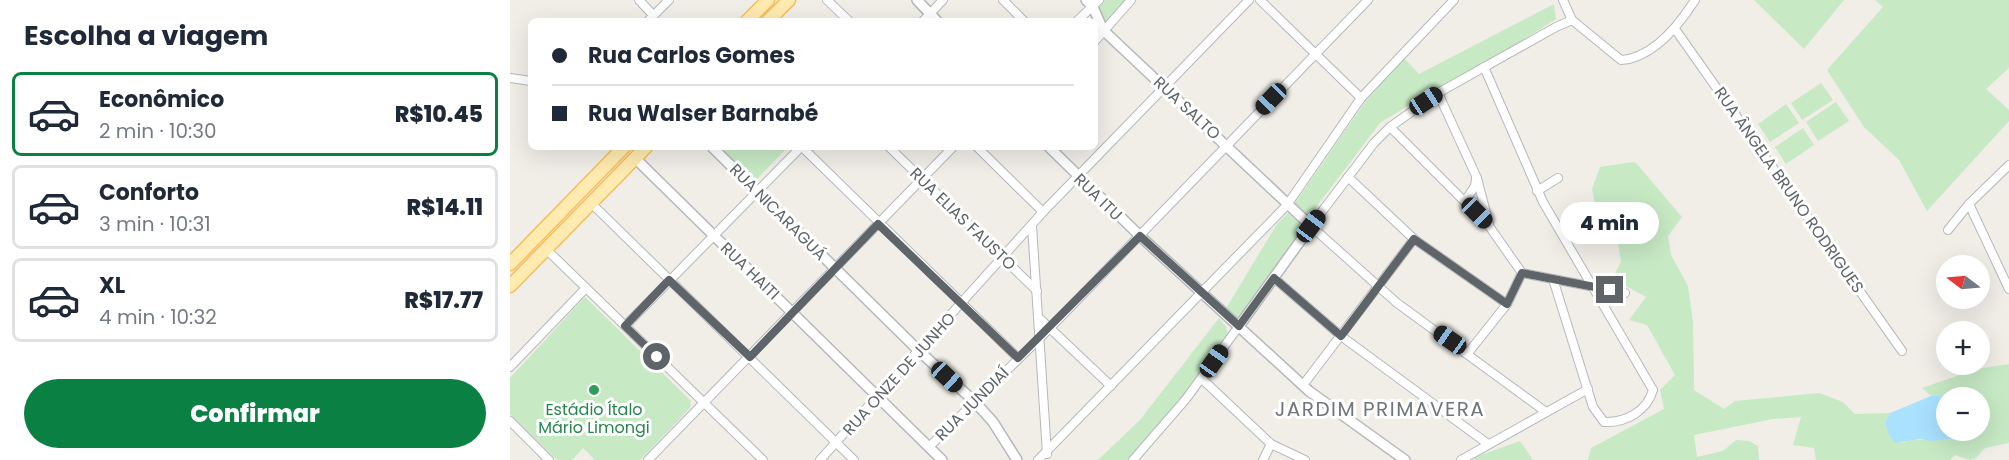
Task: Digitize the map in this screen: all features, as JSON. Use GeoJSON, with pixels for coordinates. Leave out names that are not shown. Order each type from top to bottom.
{"type":"FeatureCollection","features":[{"type":"Feature","properties":{"kind":"main road"},"geometry":{"type":"LineString","coordinates":[[753,18],[768,0]]}},
{"type":"Feature","properties":{"kind":"main road"},"geometry":{"type":"LineString","coordinates":[[771,18],[789,0]]}},
{"type":"Feature","properties":{"kind":"main road"},"geometry":{"type":"LineString","coordinates":[[510,264],[621,150]]}},
{"type":"Feature","properties":{"kind":"main road"},"geometry":{"type":"LineString","coordinates":[[510,286],[643,150]]}},
{"type":"Feature","properties":{"kind":"street"},"geometry":{"type":"LineString","coordinates":[[639,0],[651,18],[669,0]]}},
{"type":"Feature","properties":{"kind":"street"},"geometry":{"type":"LineString","coordinates":[[827,0],[846,18]]}},
{"type":"Feature","properties":{"kind":"street"},"geometry":{"type":"LineString","coordinates":[[916,0],[929,18]]}},
{"type":"Feature","properties":{"kind":"street"},"geometry":{"type":"LineString","coordinates":[[931,18],[944,0]]}},
{"type":"Feature","properties":{"kind":"street"},"geometry":{"type":"LineString","coordinates":[[1003,0],[1021,18]]}},
{"type":"Feature","properties":{"kind":"street"},"geometry":{"type":"LineString","coordinates":[[1098,38],[1131,0]]}},
{"type":"Feature","properties":{"kind":"street","name":"RUA ONZE DE JUNHO"},"geometry":{"type":"LineString","coordinates":[[820,460],[1044,212],[1249,0]]}},
{"type":"Feature","properties":{"kind":"street"},"geometry":{"type":"LineString","coordinates":[[1260,0],[1361,98]]}},
{"type":"Feature","properties":{"kind":"street","name":"RUA JUNDIAÍ"},"geometry":{"type":"LineString","coordinates":[[929,447],[1140,236],[1368,0]]}},
{"type":"Feature","properties":{"kind":"street"},"geometry":{"type":"LineString","coordinates":[[1563,0],[1572,20],[1621,60],[1632,59],[1675,29],[1695,0]]}},
{"type":"Feature","properties":{"kind":"street"},"geometry":{"type":"LineString","coordinates":[[1080,18],[1093,2]]}},
{"type":"Feature","properties":{"kind":"street","name":"RUA SALTO"},"geometry":{"type":"LineString","coordinates":[[1093,2],[1103,30],[1227,144],[1287,206],[1311,226]]}},
{"type":"Feature","properties":{"kind":"street"},"geometry":{"type":"LineString","coordinates":[[1038,460],[1047,454],[1287,206],[1361,98],[1450,2]]}},
{"type":"Feature","properties":{"kind":"street"},"geometry":{"type":"LineString","coordinates":[[1133,460],[1202,378],[1311,226],[1374,143],[1390,127],[1438,93],[1572,20]]}},
{"type":"Feature","properties":{"kind":"street","name":"RUA ÂNGELA BRUNO RODRIGUES"},"geometry":{"type":"LineString","coordinates":[[1675,29],[1902,351]]}},
{"type":"Feature","properties":{"kind":"street"},"geometry":{"type":"LineString","coordinates":[[1484,67],[1538,191],[1653,390],[1650,401],[1644,408],[1613,422],[1605,422],[1593,407],[1553,279]]}},
{"type":"Feature","properties":{"kind":"street"},"geometry":{"type":"LineString","coordinates":[[510,78],[528,81]]}},
{"type":"Feature","properties":{"kind":"street"},"geometry":{"type":"LineString","coordinates":[[1438,93],[1477,178],[1489,226]]}},
{"type":"Feature","properties":{"kind":"street"},"geometry":{"type":"LineString","coordinates":[[1390,127],[1489,226],[1522,273],[1625,293]]}},
{"type":"Feature","properties":{"kind":"street","name":"RUA NICARAGUÁ"},"geometry":{"type":"LineString","coordinates":[[715,150],[919,351],[975,402],[993,422],[1017,460]]}},
{"type":"Feature","properties":{"kind":"street"},"geometry":{"type":"LineString","coordinates":[[625,326],[799,150]]}},
{"type":"Feature","properties":{"kind":"street"},"geometry":{"type":"LineString","coordinates":[[805,150],[878,224],[1018,358]]}},
{"type":"Feature","properties":{"kind":"street","name":"RUA ELIAS FAUSTO"},"geometry":{"type":"LineString","coordinates":[[892,150],[1037,291]]}},
{"type":"Feature","properties":{"kind":"street"},"geometry":{"type":"LineString","coordinates":[[654,458],[704,403],[950,150]]}},
{"type":"Feature","properties":{"kind":"street"},"geometry":{"type":"LineString","coordinates":[[980,150],[1044,212]]}},
{"type":"Feature","properties":{"kind":"street","name":"RUA ITU"},"geometry":{"type":"LineString","coordinates":[[1052,150],[1078,178],[1303,385],[1398,458]]}},
{"type":"Feature","properties":{"kind":"street","name":"RUA HAITI"},"geometry":{"type":"LineString","coordinates":[[634,158],[942,460]]}},
{"type":"Feature","properties":{"kind":"street"},"geometry":{"type":"LineString","coordinates":[[1948,230],[1969,204],[2009,165]]}},
{"type":"Feature","properties":{"kind":"street"},"geometry":{"type":"LineString","coordinates":[[1348,177],[1414,239],[1507,304]]}},
{"type":"Feature","properties":{"kind":"street"},"geometry":{"type":"LineString","coordinates":[[1465,201],[1475,186],[1477,178]]}},
{"type":"Feature","properties":{"kind":"street"},"geometry":{"type":"LineString","coordinates":[[1538,191],[1558,178]]}},
{"type":"Feature","properties":{"kind":"street"},"geometry":{"type":"LineString","coordinates":[[591,203],[854,460]]}},
{"type":"Feature","properties":{"kind":"street"},"geometry":{"type":"LineString","coordinates":[[1969,204],[2009,289]]}},
{"type":"Feature","properties":{"kind":"street"},"geometry":{"type":"LineString","coordinates":[[1032,226],[1047,454]]}},
{"type":"Feature","properties":{"kind":"street"},"geometry":{"type":"LineString","coordinates":[[1311,226],[1397,303],[1546,412]]}},
{"type":"Feature","properties":{"kind":"street"},"geometry":{"type":"LineString","coordinates":[[1303,385],[1414,239]]}},
{"type":"Feature","properties":{"kind":"street"},"geometry":{"type":"LineString","coordinates":[[546,249],[763,460]]}},
{"type":"Feature","properties":{"kind":"street"},"geometry":{"type":"LineString","coordinates":[[1468,353],[1507,304],[1522,273]]}},
{"type":"Feature","properties":{"kind":"street"},"geometry":{"type":"LineString","coordinates":[[1274,278],[1341,336],[1488,444]]}},
{"type":"Feature","properties":{"kind":"street"},"geometry":{"type":"LineString","coordinates":[[510,367],[586,288]]}},
{"type":"Feature","properties":{"kind":"street"},"geometry":{"type":"LineString","coordinates":[[1038,317],[1111,386]]}},
{"type":"Feature","properties":{"kind":"street"},"geometry":{"type":"LineString","coordinates":[[1202,378],[1271,444],[1305,460]]}},
{"type":"Feature","properties":{"kind":"street"},"geometry":{"type":"LineString","coordinates":[[1461,460],[1588,389]]}},
{"type":"Feature","properties":{"kind":"street"},"geometry":{"type":"LineString","coordinates":[[510,421],[549,460]]}},
{"type":"Feature","properties":{"kind":"street"},"geometry":{"type":"LineString","coordinates":[[1263,460],[1271,444]]}},
{"type":"Feature","properties":{"kind":"green space"},"geometry":{"type":"Polygon","coordinates":[[[1099,0],[1131,0],[1103,30],[1093,7],[1099,0]]]}},
{"type":"Feature","properties":{"kind":"green space"},"geometry":{"type":"Polygon","coordinates":[[[1754,0],[1844,0],[1804,49],[1754,0]]]}},
{"type":"Feature","properties":{"kind":"green space"},"geometry":{"type":"Polygon","coordinates":[[[1875,0],[2009,0],[2009,68],[1986,89],[2009,110],[2009,121],[1927,211],[1899,160],[1864,127],[1827,70],[1883,7],[1875,0]]]}},
{"type":"Feature","properties":{"kind":"green space"},"geometry":{"type":"Polygon","coordinates":[[[1554,4],[1556,19],[1496,57],[1429,93],[1380,123],[1308,218],[1293,206],[1365,102],[1404,58],[1419,74],[1554,4]]]}},
{"type":"Feature","properties":{"kind":"green space"},"geometry":{"type":"Polygon","coordinates":[[[1821,83],[1833,100],[1802,120],[1791,103],[1821,83]]]}},
{"type":"Feature","properties":{"kind":"green space"},"geometry":{"type":"Polygon","coordinates":[[[1836,102],[1849,121],[1818,141],[1806,122],[1836,102]]]}},
{"type":"Feature","properties":{"kind":"green space"},"geometry":{"type":"Polygon","coordinates":[[[1786,104],[1799,123],[1770,142],[1758,124],[1786,104]]]}},
{"type":"Feature","properties":{"kind":"green space"},"geometry":{"type":"Polygon","coordinates":[[[1803,128],[1814,145],[1786,164],[1775,147],[1803,128]]]}},
{"type":"Feature","properties":{"kind":"green space"},"geometry":{"type":"Polygon","coordinates":[[[723,150],[785,150],[755,181],[723,150]]]}},
{"type":"Feature","properties":{"kind":"green space"},"geometry":{"type":"Polygon","coordinates":[[[1636,163],[1682,217],[1668,236],[1671,255],[1688,286],[1693,322],[1694,390],[1724,409],[1735,401],[1819,393],[1843,402],[1855,414],[1890,413],[1885,422],[1901,443],[1914,440],[1990,441],[1990,387],[1936,387],[1936,396],[1931,396],[1922,388],[1960,375],[1990,375],[1990,367],[2009,364],[2009,443],[1985,448],[1976,458],[1970,460],[1955,455],[1950,460],[1816,460],[1814,448],[1793,445],[1801,417],[1773,419],[1694,435],[1697,457],[1723,451],[1736,440],[1749,441],[1758,446],[1759,460],[1588,460],[1591,448],[1664,409],[1660,390],[1675,375],[1647,325],[1629,320],[1646,297],[1624,285],[1615,273],[1621,262],[1616,230],[1597,215],[1592,189],[1600,167],[1636,163]]]}},
{"type":"Feature","properties":{"kind":"green space"},"geometry":{"type":"Polygon","coordinates":[[[1288,213],[1301,225],[1301,233],[1241,317],[1235,318],[1225,310],[1277,224],[1288,213]]]}},
{"type":"Feature","properties":{"kind":"green space","name":"Estádio Ítalo Mário Limongi"},"geometry":{"type":"Polygon","coordinates":[[[585,297],[691,401],[690,408],[640,460],[595,460],[583,448],[572,460],[557,460],[510,414],[510,378],[585,297]]]}},
{"type":"Feature","properties":{"kind":"green space"},"geometry":{"type":"Polygon","coordinates":[[[1219,318],[1226,327],[1228,336],[1155,431],[1128,460],[1098,460],[1140,420],[1219,318]]]}},
{"type":"Feature","properties":{"kind":"green space"},"geometry":{"type":"Polygon","coordinates":[[[1520,441],[1533,460],[1473,460],[1478,456],[1520,441]]]}},
{"type":"Feature","properties":{"kind":"water"},"geometry":{"type":"Polygon","coordinates":[[[1936,396],[1936,441],[1920,439],[1895,443],[1889,435],[1885,422],[1890,413],[1936,396]]]}},
{"type":"Feature","properties":{"kind":"place","name":"Estádio Ítalo Mário Limongi"},"geometry":{"type":"Point","coordinates":[594,390]}},
{"type":"Feature","properties":{"kind":"district","name":"JARDIM PRIMAVERA"},"geometry":{"type":"Point","coordinates":[1380,409]}},
{"type":"Feature","properties":{"kind":"route"},"geometry":{"type":"LineString","coordinates":[[657,357],[625,326],[669,280],[750,357],[878,224],[1018,358],[1140,236],[1239,326],[1274,278],[1341,336],[1414,239],[1507,304],[1522,273],[1610,290]]}}]}
